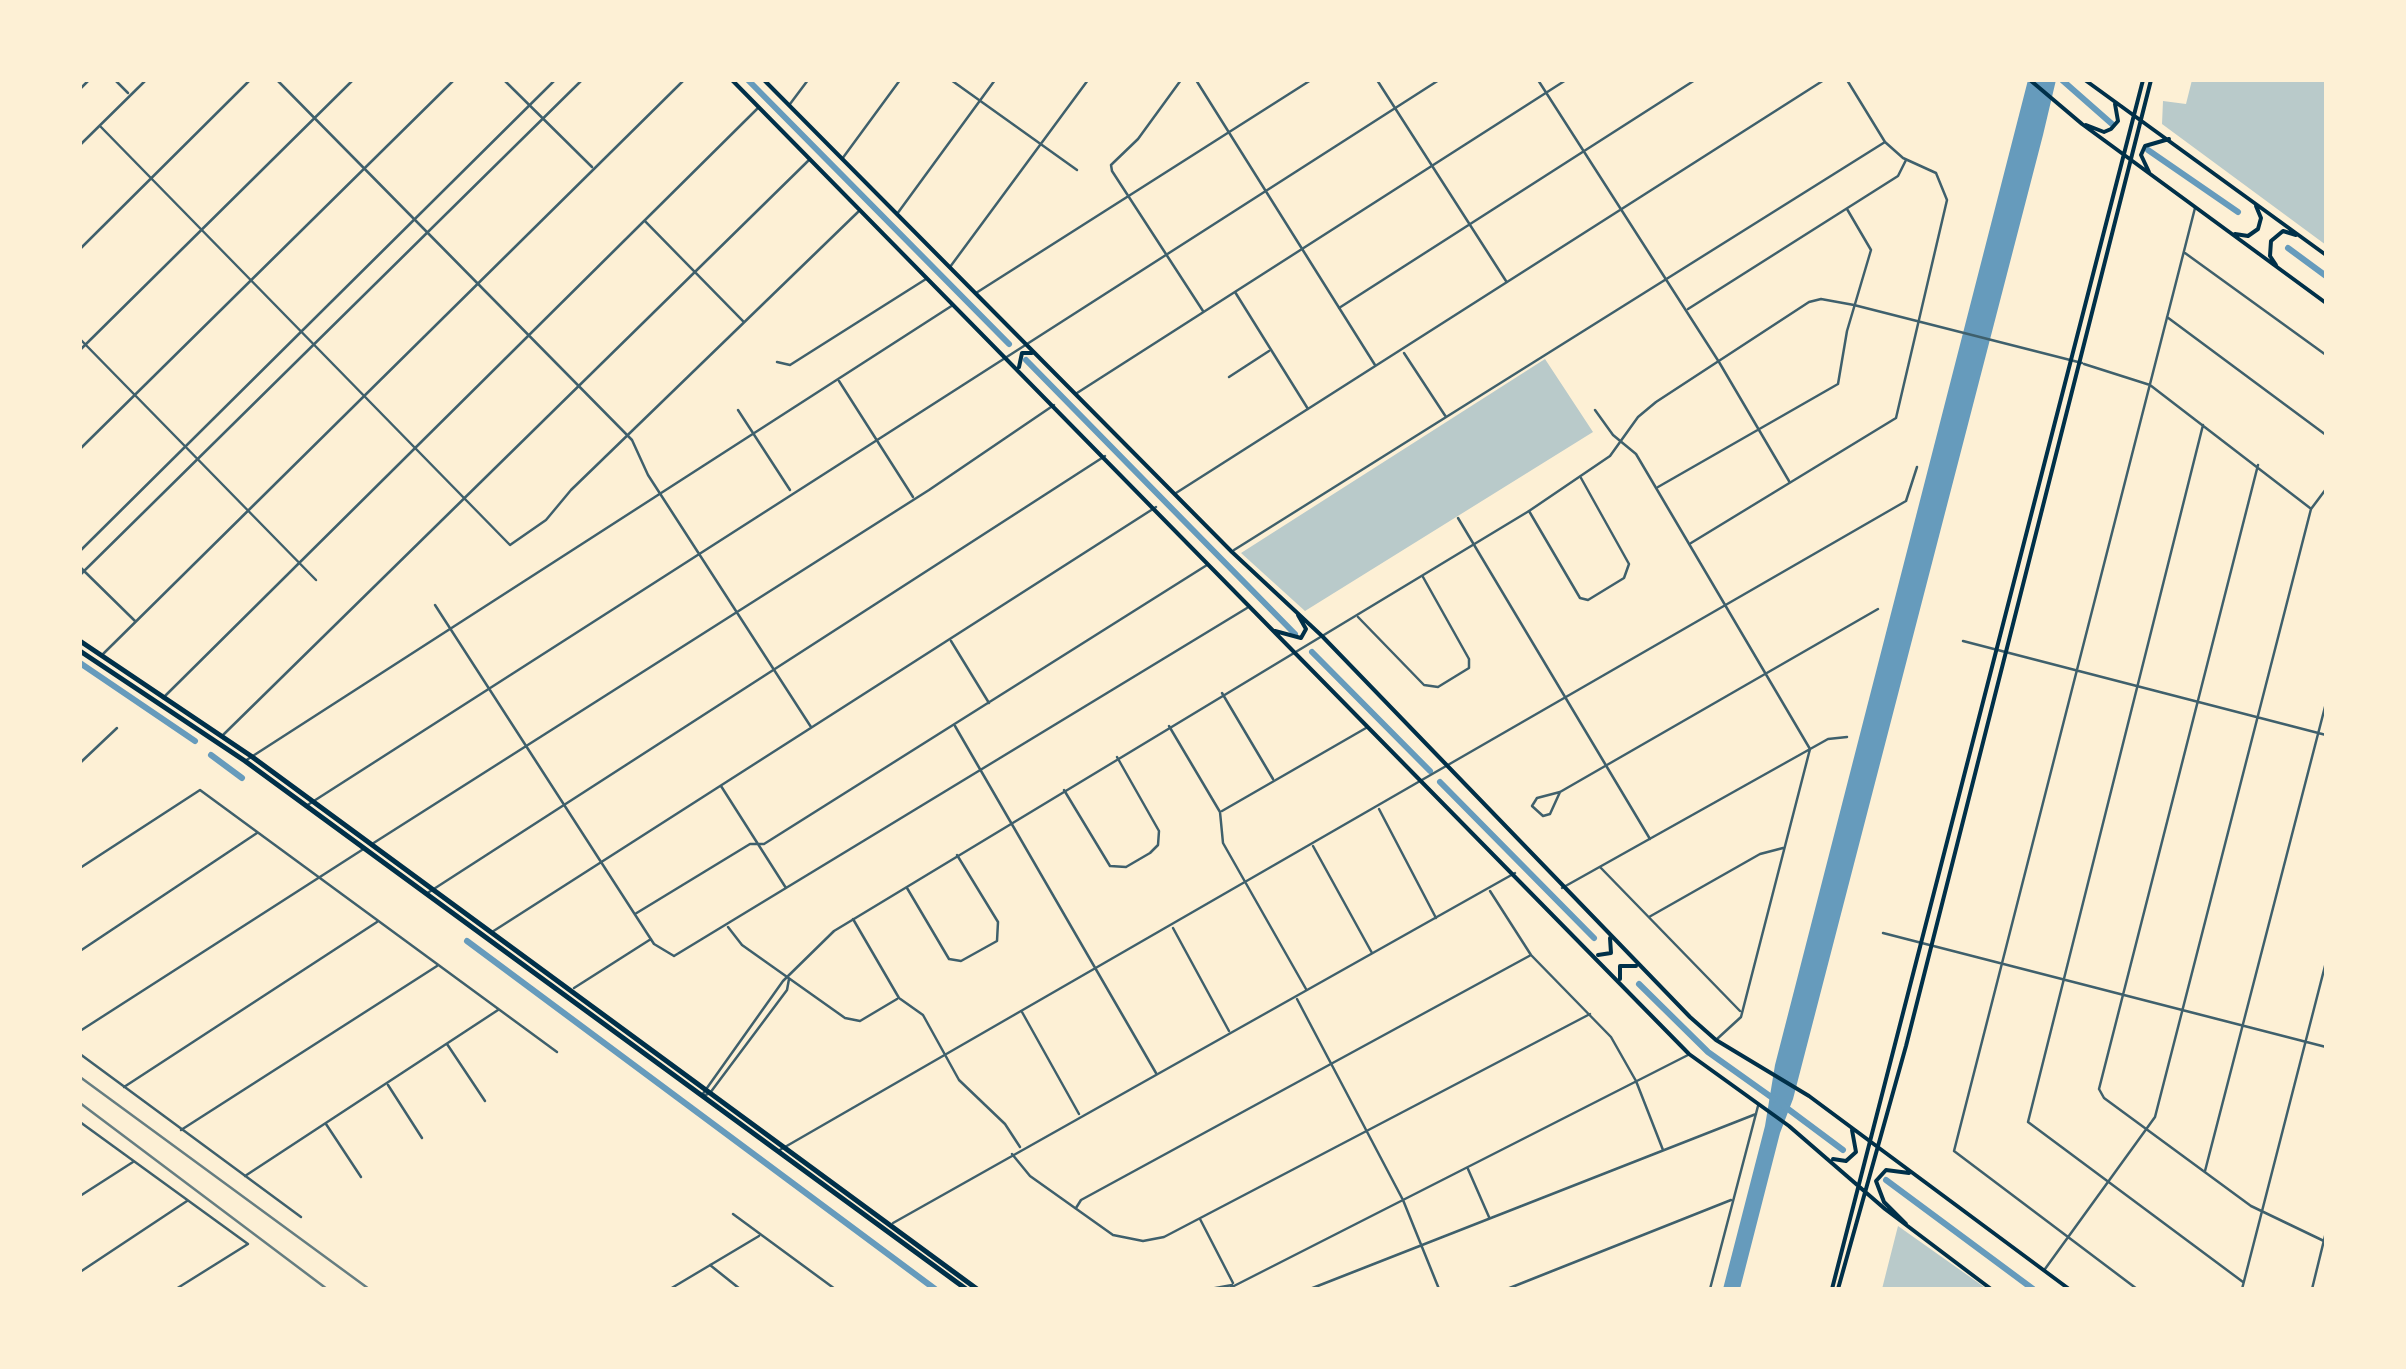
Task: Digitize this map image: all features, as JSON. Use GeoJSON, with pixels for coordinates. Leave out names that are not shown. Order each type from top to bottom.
{"type":"FeatureCollection","features":[{"type":"Feature","properties":{"kind":"highway"},"geometry":{"type":"LineString","coordinates":[[80,641],[99,658],[248,758],[425,896],[489,934]]}},
{"type":"Feature","properties":{"kind":"highway"},"geometry":{"type":"LineString","coordinates":[[80,651],[99,658]]}},
{"type":"Feature","properties":{"kind":"highway"},"geometry":{"type":"LineString","coordinates":[[308,804],[431,888],[702,1096],[976,1289]]}},
{"type":"Feature","properties":{"kind":"highway"},"geometry":{"type":"LineString","coordinates":[[618,1030],[710,1093],[780,1149]]}},
{"type":"Feature","properties":{"kind":"highway"},"geometry":{"type":"LineString","coordinates":[[888,1226],[966,1289]]}},
{"type":"Feature","properties":{"kind":"main road"},"geometry":{"type":"LineString","coordinates":[[732,80],[1690,1054],[1818,1148],[1909,1228],[1991,1289]]}},
{"type":"Feature","properties":{"kind":"main road"},"geometry":{"type":"LineString","coordinates":[[764,80],[1232,552],[1322,636],[1562,888],[1716,1040],[1809,1096],[2069,1289]]}},
{"type":"Feature","properties":{"kind":"main road"},"geometry":{"type":"LineString","coordinates":[[2030,80],[2082,124],[2326,303]]}},
{"type":"Feature","properties":{"kind":"main road"},"geometry":{"type":"LineString","coordinates":[[2085,80],[2326,254]]}},
{"type":"Feature","properties":{"kind":"main road"},"geometry":{"type":"LineString","coordinates":[[1836,1289],[1859,1184],[2142,80]]}},
{"type":"Feature","properties":{"kind":"main road"},"geometry":{"type":"LineString","coordinates":[[1839,1275],[1866,1191],[1932,946],[2151,80]]}},
{"type":"Feature","properties":{"kind":"main road"},"geometry":{"type":"LineString","coordinates":[[2082,124],[2104,132],[2111,129],[2118,113],[2110,98]]}},
{"type":"Feature","properties":{"kind":"main road"},"geometry":{"type":"LineString","coordinates":[[2152,175],[2143,163],[2145,146],[2169,139]]}},
{"type":"Feature","properties":{"kind":"main road"},"geometry":{"type":"LineString","coordinates":[[2230,234],[2248,236],[2258,229],[2261,218],[2251,200]]}},
{"type":"Feature","properties":{"kind":"main road"},"geometry":{"type":"LineString","coordinates":[[2278,268],[2270,256],[2271,241],[2283,231],[2301,236]]}},
{"type":"Feature","properties":{"kind":"main road"},"geometry":{"type":"LineString","coordinates":[[1020,371],[1022,353],[1040,358]]}},
{"type":"Feature","properties":{"kind":"main road"},"geometry":{"type":"LineString","coordinates":[[2033,506],[2044,509]]}},
{"type":"Feature","properties":{"kind":"main road"},"geometry":{"type":"LineString","coordinates":[[1266,626],[1284,636],[1302,638],[1306,629],[1295,611]]}},
{"type":"Feature","properties":{"kind":"main road"},"geometry":{"type":"LineString","coordinates":[[1590,950],[1599,956],[1611,954],[1610,936]]}},
{"type":"Feature","properties":{"kind":"main road"},"geometry":{"type":"LineString","coordinates":[[1621,981],[1618,973],[1624,964],[1644,971]]}},
{"type":"Feature","properties":{"kind":"main road"},"geometry":{"type":"LineString","coordinates":[[1828,1157],[1846,1161],[1854,1155],[1857,1141],[1851,1128]]}},
{"type":"Feature","properties":{"kind":"main road"},"geometry":{"type":"LineString","coordinates":[[1909,1228],[1884,1202],[1876,1181],[1880,1173],[1894,1168],[1922,1180]]}},
{"type":"Feature","properties":{"kind":"street"},"geometry":{"type":"LineString","coordinates":[[80,89],[90,80]]}},
{"type":"Feature","properties":{"kind":"street"},"geometry":{"type":"LineString","coordinates":[[115,80],[130,96]]}},
{"type":"Feature","properties":{"kind":"street"},"geometry":{"type":"LineString","coordinates":[[80,145],[146,80]]}},
{"type":"Feature","properties":{"kind":"street"},"geometry":{"type":"LineString","coordinates":[[80,249],[250,80]]}},
{"type":"Feature","properties":{"kind":"street"},"geometry":{"type":"LineString","coordinates":[[278,80],[630,438],[660,496],[810,728]]}},
{"type":"Feature","properties":{"kind":"street"},"geometry":{"type":"LineString","coordinates":[[80,350],[353,80]]}},
{"type":"Feature","properties":{"kind":"street"},"geometry":{"type":"LineString","coordinates":[[80,449],[454,80]]}},
{"type":"Feature","properties":{"kind":"street"},"geometry":{"type":"LineString","coordinates":[[504,80],[594,169]]}},
{"type":"Feature","properties":{"kind":"street"},"geometry":{"type":"LineString","coordinates":[[80,551],[555,80]]}},
{"type":"Feature","properties":{"kind":"street"},"geometry":{"type":"LineString","coordinates":[[80,575],[582,80]]}},
{"type":"Feature","properties":{"kind":"street"},"geometry":{"type":"LineString","coordinates":[[99,658],[684,80]]}},
{"type":"Feature","properties":{"kind":"street"},"geometry":{"type":"LineString","coordinates":[[789,106],[808,80]]}},
{"type":"Feature","properties":{"kind":"street"},"geometry":{"type":"LineString","coordinates":[[842,160],[900,80]]}},
{"type":"Feature","properties":{"kind":"street"},"geometry":{"type":"LineString","coordinates":[[951,80],[1077,170]]}},
{"type":"Feature","properties":{"kind":"street"},"geometry":{"type":"LineString","coordinates":[[896,216],[995,80]]}},
{"type":"Feature","properties":{"kind":"street"},"geometry":{"type":"LineString","coordinates":[[949,268],[1088,80]]}},
{"type":"Feature","properties":{"kind":"street"},"geometry":{"type":"LineString","coordinates":[[1180,80],[1138,139],[1121,153],[1112,171],[1204,312]]}},
{"type":"Feature","properties":{"kind":"street"},"geometry":{"type":"LineString","coordinates":[[1196,80],[1376,366]]}},
{"type":"Feature","properties":{"kind":"street"},"geometry":{"type":"LineString","coordinates":[[975,294],[1312,80]]}},
{"type":"Feature","properties":{"kind":"street"},"geometry":{"type":"LineString","coordinates":[[1378,80],[1507,282]]}},
{"type":"Feature","properties":{"kind":"street"},"geometry":{"type":"LineString","coordinates":[[308,804],[791,491],[1027,345],[1439,80]]}},
{"type":"Feature","properties":{"kind":"street"},"geometry":{"type":"LineString","coordinates":[[1538,80],[1720,362],[1791,484]]}},
{"type":"Feature","properties":{"kind":"street"},"geometry":{"type":"LineString","coordinates":[[1076,394],[1566,80]]}},
{"type":"Feature","properties":{"kind":"street"},"geometry":{"type":"LineString","coordinates":[[1339,308],[1695,80]]}},
{"type":"Feature","properties":{"kind":"street"},"geometry":{"type":"LineString","coordinates":[[1174,494],[1824,80]]}},
{"type":"Feature","properties":{"kind":"street"},"geometry":{"type":"LineString","coordinates":[[1691,543],[1894,422],[1921,322],[1946,200],[1936,173],[1925,164],[1906,160],[1885,142],[1847,80]]}},
{"type":"Feature","properties":{"kind":"street"},"geometry":{"type":"LineString","coordinates":[[162,700],[759,108]]}},
{"type":"Feature","properties":{"kind":"street"},"geometry":{"type":"LineString","coordinates":[[100,126],[510,545],[546,520],[572,490],[630,438],[860,210]]}},
{"type":"Feature","properties":{"kind":"street"},"geometry":{"type":"LineString","coordinates":[[1232,552],[1885,142]]}},
{"type":"Feature","properties":{"kind":"street"},"geometry":{"type":"LineString","coordinates":[[219,738],[810,159]]}},
{"type":"Feature","properties":{"kind":"street"},"geometry":{"type":"LineString","coordinates":[[1686,310],[1898,176],[1906,160]]}},
{"type":"Feature","properties":{"kind":"street"},"geometry":{"type":"LineString","coordinates":[[2137,1289],[1954,1152],[2196,208]]}},
{"type":"Feature","properties":{"kind":"street"},"geometry":{"type":"LineString","coordinates":[[1657,488],[1838,384],[1854,304],[1871,250],[1847,209]]}},
{"type":"Feature","properties":{"kind":"street"},"geometry":{"type":"LineString","coordinates":[[645,221],[744,323]]}},
{"type":"Feature","properties":{"kind":"street"},"geometry":{"type":"LineString","coordinates":[[2184,252],[2326,354]]}},
{"type":"Feature","properties":{"kind":"street"},"geometry":{"type":"LineString","coordinates":[[777,362],[790,366],[928,278]]}},
{"type":"Feature","properties":{"kind":"street"},"geometry":{"type":"LineString","coordinates":[[1235,292],[1308,410]]}},
{"type":"Feature","properties":{"kind":"street"},"geometry":{"type":"LineString","coordinates":[[789,979],[786,990],[710,1093],[702,1096],[703,1088],[729,1053],[789,979],[816,946],[852,919],[1529,511],[1580,477],[1622,442],[1638,417],[1656,402],[1809,302],[1821,299],[1854,304],[2071,359],[2150,385],[2311,509]]}},
{"type":"Feature","properties":{"kind":"street"},"geometry":{"type":"LineString","coordinates":[[248,758],[954,304]]}},
{"type":"Feature","properties":{"kind":"street"},"geometry":{"type":"LineString","coordinates":[[2167,317],[2326,435]]}},
{"type":"Feature","properties":{"kind":"street"},"geometry":{"type":"LineString","coordinates":[[80,338],[316,580]]}},
{"type":"Feature","properties":{"kind":"street"},"geometry":{"type":"LineString","coordinates":[[1230,377],[1271,350]]}},
{"type":"Feature","properties":{"kind":"street"},"geometry":{"type":"LineString","coordinates":[[1402,350],[1447,418]]}},
{"type":"Feature","properties":{"kind":"street"},"geometry":{"type":"LineString","coordinates":[[838,380],[913,498]]}},
{"type":"Feature","properties":{"kind":"street"},"geometry":{"type":"LineString","coordinates":[[80,1030],[1054,405]]}},
{"type":"Feature","properties":{"kind":"street"},"geometry":{"type":"LineString","coordinates":[[738,410],[791,491]]}},
{"type":"Feature","properties":{"kind":"street"},"geometry":{"type":"LineString","coordinates":[[1595,410],[1636,454],[1810,749],[1742,1012],[1736,1027],[1716,1040]]}},
{"type":"Feature","properties":{"kind":"street"},"geometry":{"type":"LineString","coordinates":[[2203,425],[2028,1122],[2243,1282]]}},
{"type":"Feature","properties":{"kind":"street"},"geometry":{"type":"LineString","coordinates":[[425,896],[431,888],[1105,456]]}},
{"type":"Feature","properties":{"kind":"street"},"geometry":{"type":"LineString","coordinates":[[2258,466],[2120,994],[2099,1090],[2123,1112],[2261,1212],[2325,1242]]}},
{"type":"Feature","properties":{"kind":"street"},"geometry":{"type":"LineString","coordinates":[[780,1149],[1906,502],[1917,467]]}},
{"type":"Feature","properties":{"kind":"street"},"geometry":{"type":"LineString","coordinates":[[1529,511],[1580,598],[1588,600],[1624,578],[1629,564],[1580,477]]}},
{"type":"Feature","properties":{"kind":"street"},"geometry":{"type":"LineString","coordinates":[[2044,1271],[2160,1104],[2311,509],[2326,489]]}},
{"type":"Feature","properties":{"kind":"street"},"geometry":{"type":"LineString","coordinates":[[489,934],[1156,507]]}},
{"type":"Feature","properties":{"kind":"street"},"geometry":{"type":"LineString","coordinates":[[1458,518],[1650,839]]}},
{"type":"Feature","properties":{"kind":"street"},"geometry":{"type":"LineString","coordinates":[[634,914],[750,844],[764,844],[1208,565]]}},
{"type":"Feature","properties":{"kind":"street"},"geometry":{"type":"LineString","coordinates":[[80,566],[135,622]]}},
{"type":"Feature","properties":{"kind":"street"},"geometry":{"type":"LineString","coordinates":[[1356,616],[1424,685],[1438,687],[1469,668],[1469,659],[1422,577]]}},
{"type":"Feature","properties":{"kind":"street"},"geometry":{"type":"LineString","coordinates":[[436,605],[651,940],[668,954],[678,956],[1248,607]]}},
{"type":"Feature","properties":{"kind":"street"},"geometry":{"type":"LineString","coordinates":[[1560,792],[1550,814],[1543,816],[1532,806],[1538,798],[1560,792],[1878,610]]}},
{"type":"Feature","properties":{"kind":"street"},"geometry":{"type":"LineString","coordinates":[[950,639],[990,704]]}},
{"type":"Feature","properties":{"kind":"street"},"geometry":{"type":"LineString","coordinates":[[1963,641],[2326,735]]}},
{"type":"Feature","properties":{"kind":"street"},"geometry":{"type":"LineString","coordinates":[[1222,694],[1274,780]]}},
{"type":"Feature","properties":{"kind":"street"},"geometry":{"type":"LineString","coordinates":[[2205,1173],[2326,703]]}},
{"type":"Feature","properties":{"kind":"street"},"geometry":{"type":"LineString","coordinates":[[954,726],[1157,1074]]}},
{"type":"Feature","properties":{"kind":"street"},"geometry":{"type":"LineString","coordinates":[[1169,726],[1220,812],[1223,843],[1306,990]]}},
{"type":"Feature","properties":{"kind":"street"},"geometry":{"type":"LineString","coordinates":[[1220,812],[1368,727]]}},
{"type":"Feature","properties":{"kind":"street"},"geometry":{"type":"LineString","coordinates":[[80,764],[117,728]]}},
{"type":"Feature","properties":{"kind":"street"},"geometry":{"type":"LineString","coordinates":[[1562,888],[1810,749],[1847,737]]}},
{"type":"Feature","properties":{"kind":"street"},"geometry":{"type":"LineString","coordinates":[[1064,790],[1110,866],[1126,867],[1150,854],[1158,845],[1159,831],[1117,758]]}},
{"type":"Feature","properties":{"kind":"street"},"geometry":{"type":"LineString","coordinates":[[721,786],[786,889]]}},
{"type":"Feature","properties":{"kind":"street"},"geometry":{"type":"LineString","coordinates":[[80,868],[200,790],[556,1052]]}},
{"type":"Feature","properties":{"kind":"street"},"geometry":{"type":"LineString","coordinates":[[1378,808],[1436,919]]}},
{"type":"Feature","properties":{"kind":"street"},"geometry":{"type":"LineString","coordinates":[[80,951],[257,833]]}},
{"type":"Feature","properties":{"kind":"street"},"geometry":{"type":"LineString","coordinates":[[1313,846],[1373,954]]}},
{"type":"Feature","properties":{"kind":"street"},"geometry":{"type":"LineString","coordinates":[[1648,918],[1760,854],[1783,848]]}},
{"type":"Feature","properties":{"kind":"street"},"geometry":{"type":"LineString","coordinates":[[906,886],[950,959],[961,961],[997,942],[998,922],[958,855]]}},
{"type":"Feature","properties":{"kind":"street"},"geometry":{"type":"LineString","coordinates":[[1600,867],[1742,1012]]}},
{"type":"Feature","properties":{"kind":"street"},"geometry":{"type":"LineString","coordinates":[[888,1226],[1515,873]]}},
{"type":"Feature","properties":{"kind":"street"},"geometry":{"type":"LineString","coordinates":[[1489,890],[1531,955],[1611,1037],[1636,1081],[1663,1150]]}},
{"type":"Feature","properties":{"kind":"street"},"geometry":{"type":"LineString","coordinates":[[852,919],[898,998],[922,1015],[967,1092],[1005,1124],[1021,1149]]}},
{"type":"Feature","properties":{"kind":"street"},"geometry":{"type":"LineString","coordinates":[[124,1087],[377,922]]}},
{"type":"Feature","properties":{"kind":"street"},"geometry":{"type":"LineString","coordinates":[[727,926],[742,945],[845,1018],[860,1021],[898,998]]}},
{"type":"Feature","properties":{"kind":"street"},"geometry":{"type":"LineString","coordinates":[[1172,926],[1230,1032]]}},
{"type":"Feature","properties":{"kind":"street"},"geometry":{"type":"LineString","coordinates":[[1883,933],[2326,1047]]}},
{"type":"Feature","properties":{"kind":"street"},"geometry":{"type":"LineString","coordinates":[[567,992],[651,940]]}},
{"type":"Feature","properties":{"kind":"street"},"geometry":{"type":"LineString","coordinates":[[1075,1209],[1081,1200],[1531,955]]}},
{"type":"Feature","properties":{"kind":"street"},"geometry":{"type":"LineString","coordinates":[[2242,1289],[2326,962]]}},
{"type":"Feature","properties":{"kind":"street"},"geometry":{"type":"LineString","coordinates":[[182,1130],[437,966]]}},
{"type":"Feature","properties":{"kind":"street"},"geometry":{"type":"LineString","coordinates":[[1296,996],[1404,1200],[1439,1289]]}},
{"type":"Feature","properties":{"kind":"street"},"geometry":{"type":"LineString","coordinates":[[245,1176],[498,1010]]}},
{"type":"Feature","properties":{"kind":"street"},"geometry":{"type":"LineString","coordinates":[[1021,1011],[1080,1116]]}},
{"type":"Feature","properties":{"kind":"street"},"geometry":{"type":"LineString","coordinates":[[1012,1154],[1030,1176],[1112,1235],[1142,1241],[1164,1237],[1590,1014]]}},
{"type":"Feature","properties":{"kind":"street"},"geometry":{"type":"LineString","coordinates":[[447,1044],[485,1101]]}},
{"type":"Feature","properties":{"kind":"street"},"geometry":{"type":"LineString","coordinates":[[729,1053],[736,1058]]}},
{"type":"Feature","properties":{"kind":"street"},"geometry":{"type":"LineString","coordinates":[[80,1054],[301,1217]]}},
{"type":"Feature","properties":{"kind":"street"},"geometry":{"type":"LineString","coordinates":[[1228,1289],[1690,1054]]}},
{"type":"Feature","properties":{"kind":"street"},"geometry":{"type":"LineString","coordinates":[[388,1084],[422,1138]]}},
{"type":"Feature","properties":{"kind":"street"},"geometry":{"type":"LineString","coordinates":[[1703,1289],[1710,1288],[1731,1200],[1761,1107]]}},
{"type":"Feature","properties":{"kind":"street"},"geometry":{"type":"LineString","coordinates":[[1310,1289],[1756,1114]]}},
{"type":"Feature","properties":{"kind":"street"},"geometry":{"type":"LineString","coordinates":[[80,1122],[248,1244],[176,1289]]}},
{"type":"Feature","properties":{"kind":"street"},"geometry":{"type":"LineString","coordinates":[[326,1124],[361,1177]]}},
{"type":"Feature","properties":{"kind":"street"},"geometry":{"type":"LineString","coordinates":[[1810,1157],[1818,1148]]}},
{"type":"Feature","properties":{"kind":"street"},"geometry":{"type":"LineString","coordinates":[[80,1196],[133,1162]]}},
{"type":"Feature","properties":{"kind":"street"},"geometry":{"type":"LineString","coordinates":[[1467,1168],[1490,1218]]}},
{"type":"Feature","properties":{"kind":"street"},"geometry":{"type":"LineString","coordinates":[[80,1272],[187,1200]]}},
{"type":"Feature","properties":{"kind":"street"},"geometry":{"type":"LineString","coordinates":[[1507,1289],[1731,1200]]}},
{"type":"Feature","properties":{"kind":"street"},"geometry":{"type":"LineString","coordinates":[[733,1214],[835,1289]]}},
{"type":"Feature","properties":{"kind":"street"},"geometry":{"type":"LineString","coordinates":[[1200,1219],[1234,1284]]}},
{"type":"Feature","properties":{"kind":"street"},"geometry":{"type":"LineString","coordinates":[[2312,1289],[2326,1232]]}},
{"type":"Feature","properties":{"kind":"street"},"geometry":{"type":"LineString","coordinates":[[670,1289],[761,1234]]}},
{"type":"Feature","properties":{"kind":"street"},"geometry":{"type":"LineString","coordinates":[[710,1266],[740,1289]]}},
{"type":"Feature","properties":{"kind":"street"},"geometry":{"type":"LineString","coordinates":[[1210,1289],[1234,1284]]}},
{"type":"Feature","properties":{"kind":"shaded area"},"geometry":{"type":"Polygon","coordinates":[[[2192,80],[2326,80],[2326,245],[2162,124],[2163,101],[2186,104],[2192,80]]]}},
{"type":"Feature","properties":{"kind":"shaded area"},"geometry":{"type":"Polygon","coordinates":[[[1545,359],[1593,432],[1305,611],[1241,553],[1545,359]]]}},
{"type":"Feature","properties":{"kind":"shaded area"},"geometry":{"type":"Polygon","coordinates":[[[1898,1226],[1987,1289],[1882,1289],[1898,1226]]]}},
{"type":"Feature","properties":{"kind":"water"},"geometry":{"type":"Polygon","coordinates":[[[2028,80],[2056,80],[1793,1099],[1780,1133],[1740,1289],[1723,1289],[1765,1126],[1775,1065],[2028,80]]]}},
{"type":"Feature","properties":{"kind":"waterway"},"geometry":{"type":"LineString","coordinates":[[748,80],[1009,344]]}},
{"type":"Feature","properties":{"kind":"waterway"},"geometry":{"type":"LineString","coordinates":[[2062,80],[2112,124]]}},
{"type":"Feature","properties":{"kind":"waterway"},"geometry":{"type":"LineString","coordinates":[[2148,150],[2238,212]]}},
{"type":"Feature","properties":{"kind":"waterway"},"geometry":{"type":"LineString","coordinates":[[2288,248],[2326,276]]}},
{"type":"Feature","properties":{"kind":"waterway"},"geometry":{"type":"LineString","coordinates":[[1026,360],[1295,634]]}},
{"type":"Feature","properties":{"kind":"waterway"},"geometry":{"type":"LineString","coordinates":[[1312,652],[1430,771]]}},
{"type":"Feature","properties":{"kind":"waterway"},"geometry":{"type":"LineString","coordinates":[[80,663],[195,741]]}},
{"type":"Feature","properties":{"kind":"waterway"},"geometry":{"type":"LineString","coordinates":[[211,755],[242,778]]}},
{"type":"Feature","properties":{"kind":"waterway"},"geometry":{"type":"LineString","coordinates":[[1440,782],[1594,938]]}},
{"type":"Feature","properties":{"kind":"waterway"},"geometry":{"type":"LineString","coordinates":[[467,941],[935,1289]]}},
{"type":"Feature","properties":{"kind":"waterway"},"geometry":{"type":"LineString","coordinates":[[1639,984],[1708,1052],[1774,1099]]}},
{"type":"Feature","properties":{"kind":"waterway"},"geometry":{"type":"LineString","coordinates":[[1784,1106],[1843,1150]]}},
{"type":"Feature","properties":{"kind":"waterway"},"geometry":{"type":"LineString","coordinates":[[1886,1180],[2033,1289]]}},
{"type":"Feature","properties":{"kind":"railway"},"geometry":{"type":"LineString","coordinates":[[80,1077],[369,1289]]}},
{"type":"Feature","properties":{"kind":"railway"},"geometry":{"type":"LineString","coordinates":[[80,1103],[327,1289]]}}]}
